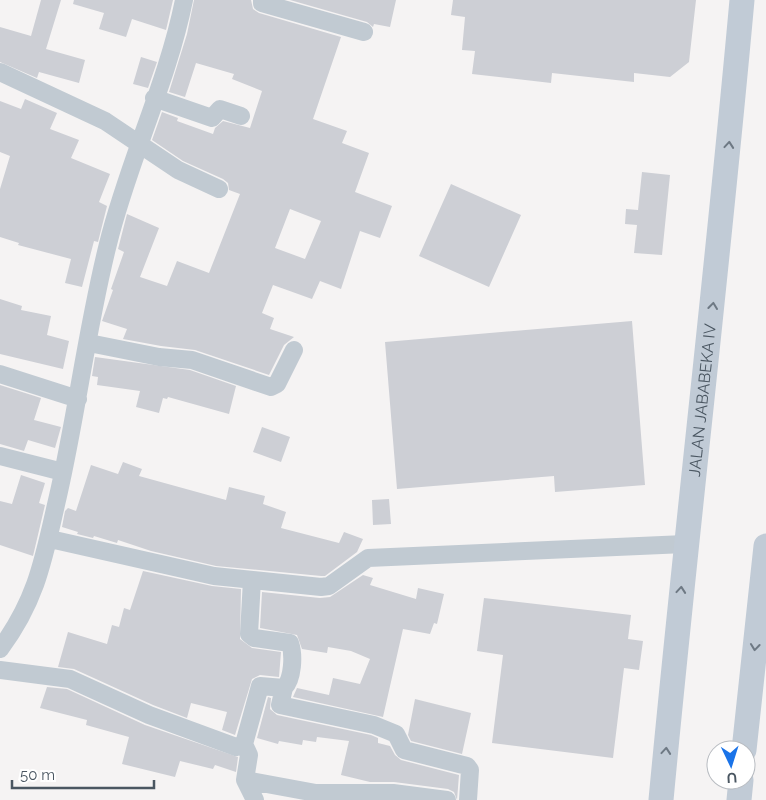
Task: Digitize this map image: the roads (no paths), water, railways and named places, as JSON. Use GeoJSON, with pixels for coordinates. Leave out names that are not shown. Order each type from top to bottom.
{"type":"FeatureCollection","features":[{"type":"Feature","properties":{"kind":"street"},"geometry":{"type":"LineString","coordinates":[[0,649],[25,612],[39,577],[50,539],[107,247],[122,188],[177,31],[184,0]]}},
{"type":"Feature","properties":{"kind":"street"},"geometry":{"type":"LineString","coordinates":[[262,0],[262,3],[364,32]]}},
{"type":"Feature","properties":{"kind":"street","name":"JALAN JABABEKA IV"},"geometry":{"type":"LineString","coordinates":[[661,800],[685,544],[718,265],[742,0]]}},
{"type":"Feature","properties":{"kind":"street"},"geometry":{"type":"LineString","coordinates":[[0,72],[105,121],[138,146],[178,170],[219,190]]}},
{"type":"Feature","properties":{"kind":"street"},"geometry":{"type":"LineString","coordinates":[[154,98],[212,118],[220,108],[241,116]]}},
{"type":"Feature","properties":{"kind":"street"},"geometry":{"type":"LineString","coordinates":[[88,343],[159,357],[192,360],[271,387],[278,384],[294,350]]}},
{"type":"Feature","properties":{"kind":"street"},"geometry":{"type":"LineString","coordinates":[[0,374],[78,399]]}},
{"type":"Feature","properties":{"kind":"street"},"geometry":{"type":"LineString","coordinates":[[0,456],[63,472]]}},
{"type":"Feature","properties":{"kind":"street"},"geometry":{"type":"LineString","coordinates":[[50,539],[214,576],[326,587],[368,558],[685,544]]}},
{"type":"Feature","properties":{"kind":"street"},"geometry":{"type":"LineString","coordinates":[[745,740],[766,546]]}},
{"type":"Feature","properties":{"kind":"street"},"geometry":{"type":"LineString","coordinates":[[252,580],[249,634],[254,638],[290,643],[292,649],[289,681],[284,688],[280,705],[374,725],[396,734],[404,750],[467,766],[470,770],[468,800]]}},
{"type":"Feature","properties":{"kind":"street"},"geometry":{"type":"LineString","coordinates":[[0,670],[70,679],[150,715],[236,748],[244,744]]}},
{"type":"Feature","properties":{"kind":"street"},"geometry":{"type":"LineString","coordinates":[[255,800],[245,780],[249,755],[244,744],[260,686],[284,688]]}},
{"type":"Feature","properties":{"kind":"street"},"geometry":{"type":"LineString","coordinates":[[245,780],[316,793],[393,793],[447,800]]}}]}
